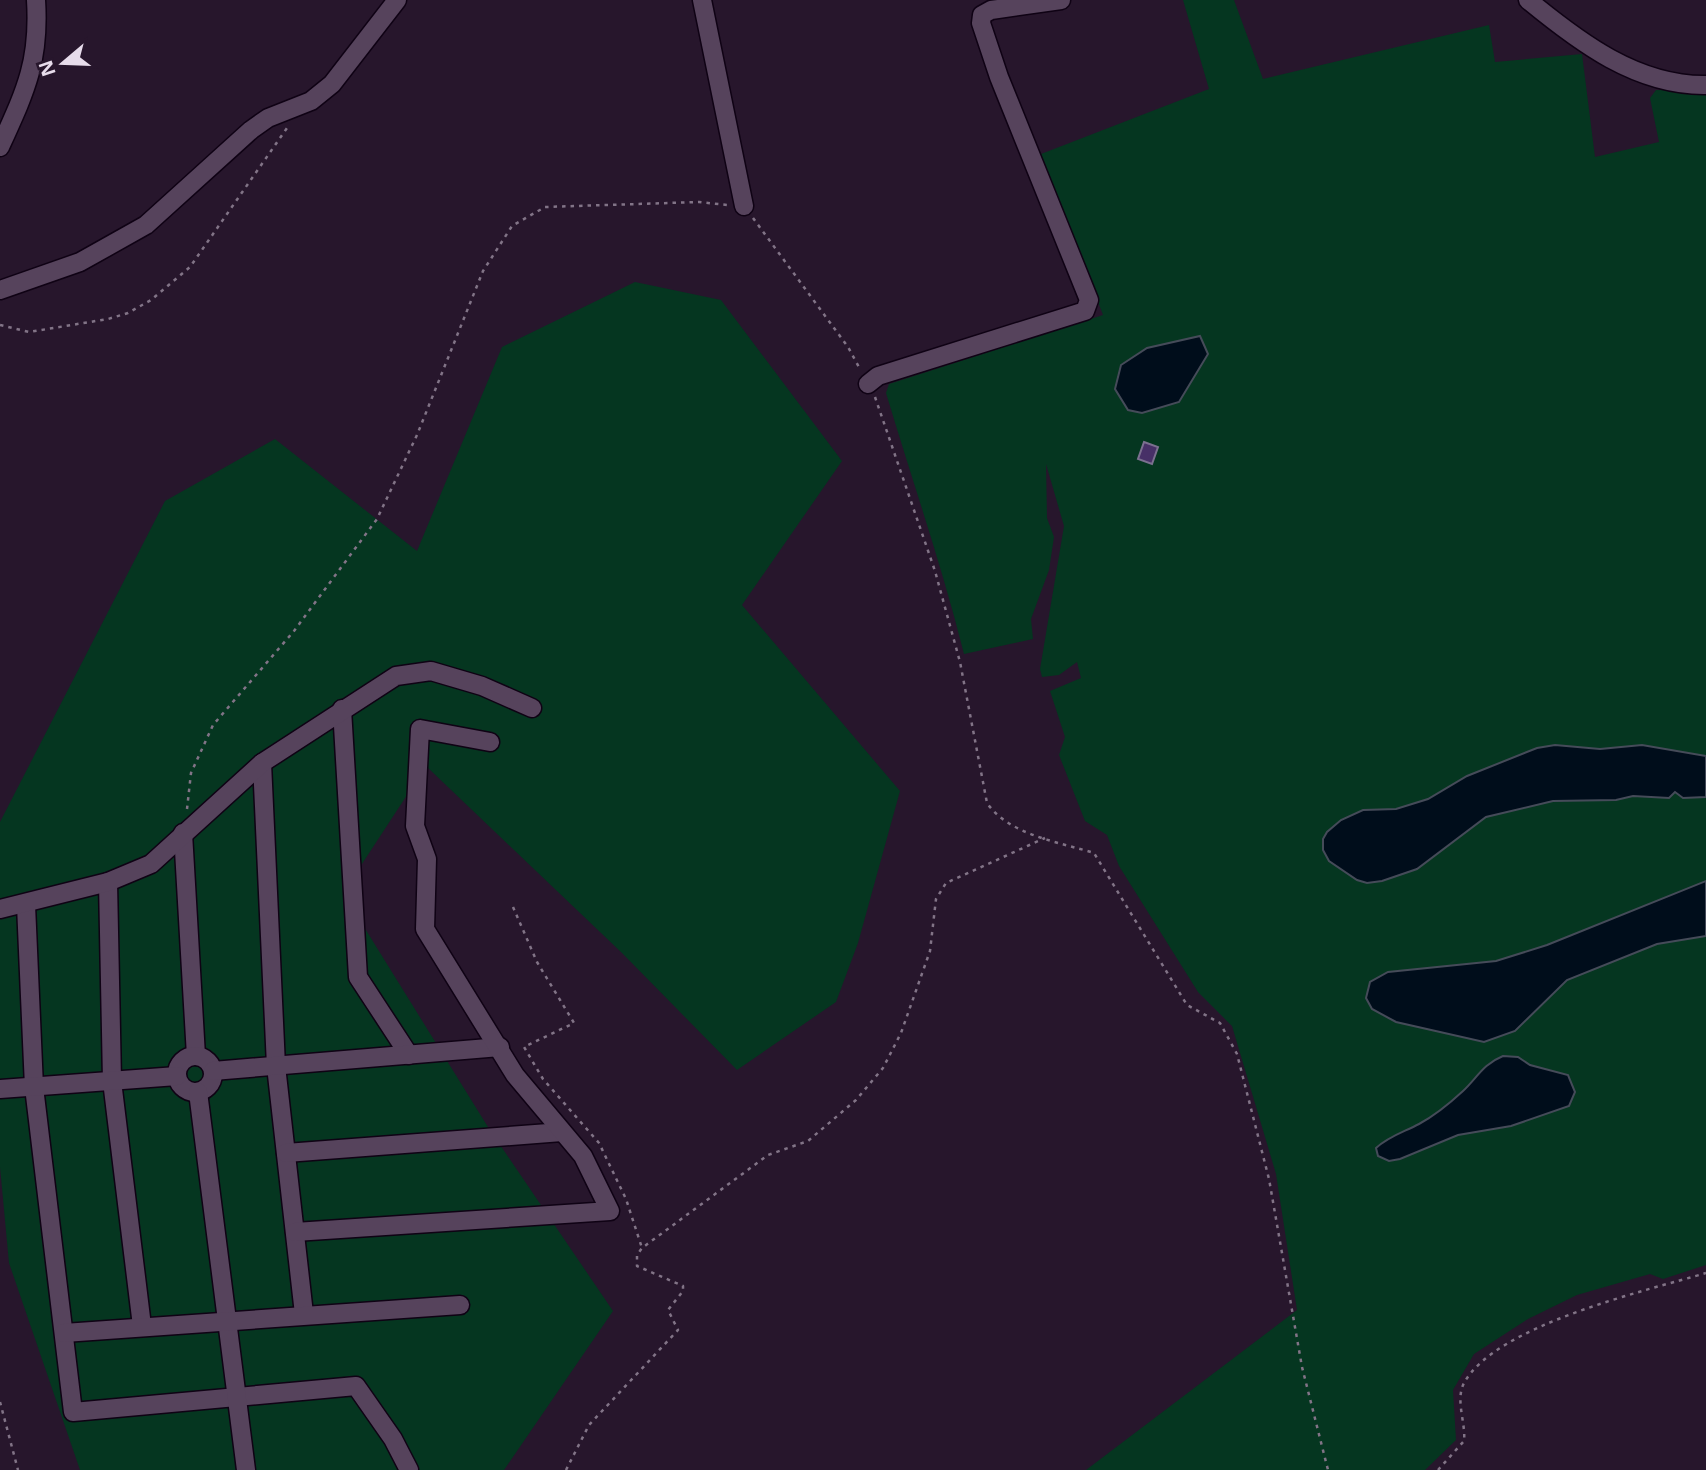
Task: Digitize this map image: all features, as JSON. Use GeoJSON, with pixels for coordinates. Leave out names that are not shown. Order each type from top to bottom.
{"type":"FeatureCollection","features":[{"type":"Feature","properties":{"kind":"street"},"geometry":{"type":"LineString","coordinates":[[0,147],[26,92],[36,55],[36,0]]}},
{"type":"Feature","properties":{"kind":"street"},"geometry":{"type":"LineString","coordinates":[[0,290],[80,262],[146,225],[251,130],[268,118],[311,101],[332,84],[397,0]]}},
{"type":"Feature","properties":{"kind":"street"},"geometry":{"type":"LineString","coordinates":[[702,0],[744,206]]}},
{"type":"Feature","properties":{"kind":"street"},"geometry":{"type":"LineString","coordinates":[[868,384],[878,376],[1085,312],[1089,300],[999,77],[981,23],[982,15],[991,10],[1060,0]]}},
{"type":"Feature","properties":{"kind":"street"},"geometry":{"type":"LineString","coordinates":[[1528,0],[1618,63],[1652,79],[1706,85]]}},
{"type":"Feature","properties":{"kind":"street"},"geometry":{"type":"LineString","coordinates":[[0,909],[26,905],[108,882],[151,864],[262,763],[396,676],[431,671],[482,686],[532,708]]}},
{"type":"Feature","properties":{"kind":"street"},"geometry":{"type":"LineString","coordinates":[[342,709],[358,977],[409,1055]]}},
{"type":"Feature","properties":{"kind":"street"},"geometry":{"type":"LineString","coordinates":[[295,1232],[610,1211],[583,1156],[515,1074],[425,929],[427,859],[415,826],[420,729],[491,742]]}},
{"type":"Feature","properties":{"kind":"street"},"geometry":{"type":"LineString","coordinates":[[262,763],[276,1066],[304,1314]]}},
{"type":"Feature","properties":{"kind":"street"},"geometry":{"type":"LineString","coordinates":[[183,833],[196,1056]]}},
{"type":"Feature","properties":{"kind":"street"},"geometry":{"type":"LineString","coordinates":[[108,882],[112,1081],[142,1326]]}},
{"type":"Feature","properties":{"kind":"street"},"geometry":{"type":"LineString","coordinates":[[26,905],[34,1087],[74,1412],[356,1386],[393,1439],[403,1470]]}},
{"type":"Feature","properties":{"kind":"street"},"geometry":{"type":"LineString","coordinates":[[213,1072],[500,1047]]}},
{"type":"Feature","properties":{"kind":"street"},"geometry":{"type":"LineString","coordinates":[[196,1056],[207,1060],[213,1072],[208,1087],[198,1092],[182,1087],[177,1076],[184,1060],[196,1056]]}},
{"type":"Feature","properties":{"kind":"street"},"geometry":{"type":"LineString","coordinates":[[0,1089],[177,1076]]}},
{"type":"Feature","properties":{"kind":"street"},"geometry":{"type":"LineString","coordinates":[[198,1092],[246,1470]]}},
{"type":"Feature","properties":{"kind":"street"},"geometry":{"type":"LineString","coordinates":[[286,1153],[562,1132]]}},
{"type":"Feature","properties":{"kind":"street"},"geometry":{"type":"LineString","coordinates":[[64,1333],[227,1319],[460,1305]]}},
{"type":"Feature","properties":{"kind":"path"},"geometry":{"type":"LineString","coordinates":[[0,324],[22,332],[42,330],[118,316],[151,300],[190,267],[289,125]]}},
{"type":"Feature","properties":{"kind":"path"},"geometry":{"type":"LineString","coordinates":[[183,833],[191,773],[213,725],[294,631],[377,519],[417,435],[483,271],[512,226],[545,207],[699,202],[744,206],[848,347],[880,406],[935,570],[960,662],[988,803],[996,817],[1045,838],[1094,853],[1187,1005],[1220,1023],[1237,1054],[1269,1178],[1302,1367],[1328,1470]]}},
{"type":"Feature","properties":{"kind":"path"},"geometry":{"type":"LineString","coordinates":[[565,1470],[589,1425],[678,1330],[668,1310],[683,1291],[683,1286],[637,1266],[637,1255],[642,1248],[768,1155],[808,1141],[856,1100],[883,1068],[901,1033],[930,951],[936,899],[946,883],[1045,838]]}},
{"type":"Feature","properties":{"kind":"path"},"geometry":{"type":"LineString","coordinates":[[513,907],[537,962],[575,1023],[524,1047]]}},
{"type":"Feature","properties":{"kind":"path"},"geometry":{"type":"LineString","coordinates":[[1438,1470],[1464,1441],[1460,1394],[1464,1383],[1499,1351],[1558,1317],[1706,1273]]}},
{"type":"Feature","properties":{"kind":"path"},"geometry":{"type":"LineString","coordinates":[[0,1402],[18,1470]]}},
{"type":"Feature","properties":{"kind":"green space"},"geometry":{"type":"Polygon","coordinates":[[[1183,0],[1234,0],[1263,79],[1489,25],[1495,62],[1582,54],[1595,157],[1659,142],[1650,98],[1656,90],[1706,91],[1706,1265],[1663,1279],[1650,1274],[1577,1295],[1528,1319],[1474,1354],[1453,1390],[1456,1440],[1425,1470],[1086,1470],[1297,1310],[1276,1174],[1232,1026],[1198,992],[1119,866],[1107,835],[1085,821],[1059,755],[1065,737],[1050,691],[1081,678],[1077,662],[1059,675],[1042,677],[1040,669],[1064,526],[1046,464],[1047,518],[1054,537],[1049,570],[1031,619],[1033,639],[964,654],[937,556],[886,393],[889,384],[1103,315],[1041,154],[1209,89],[1183,0]]]}},
{"type":"Feature","properties":{"kind":"green space"},"geometry":{"type":"Polygon","coordinates":[[[635,282],[721,300],[842,461],[742,605],[900,791],[858,943],[836,1002],[737,1070],[622,953],[426,766],[343,893],[488,1127],[613,1311],[504,1470],[80,1470],[9,1263],[0,1167],[0,822],[165,501],[275,439],[417,551],[502,347],[635,282]]]}},
{"type":"Feature","properties":{"kind":"water"},"geometry":{"type":"Polygon","coordinates":[[[1200,336],[1208,354],[1179,402],[1142,413],[1128,410],[1115,389],[1121,365],[1147,348],[1200,336]]]}},
{"type":"Feature","properties":{"kind":"water"},"geometry":{"type":"Polygon","coordinates":[[[1555,745],[1600,749],[1642,745],[1706,756],[1706,797],[1683,798],[1675,792],[1669,798],[1633,796],[1616,800],[1553,801],[1486,817],[1417,869],[1382,881],[1367,883],[1357,880],[1329,861],[1323,850],[1323,839],[1327,832],[1341,820],[1363,810],[1396,809],[1428,799],[1467,776],[1537,748],[1555,745]]]}},
{"type":"Feature","properties":{"kind":"water"},"geometry":{"type":"Polygon","coordinates":[[[1706,881],[1706,936],[1657,944],[1567,980],[1515,1031],[1484,1042],[1396,1022],[1372,1009],[1366,998],[1370,982],[1388,972],[1496,961],[1547,945],[1706,881]]]}},
{"type":"Feature","properties":{"kind":"water"},"geometry":{"type":"Polygon","coordinates":[[[1503,1056],[1518,1057],[1530,1065],[1568,1075],[1575,1092],[1569,1106],[1511,1126],[1458,1135],[1400,1159],[1389,1161],[1378,1156],[1376,1148],[1381,1144],[1436,1113],[1463,1091],[1485,1067],[1503,1056]]]}},
{"type":"Feature","properties":{"kind":"building"},"geometry":{"type":"Polygon","coordinates":[[[1144,442],[1158,447],[1152,464],[1138,459],[1144,442]]]}}]}
